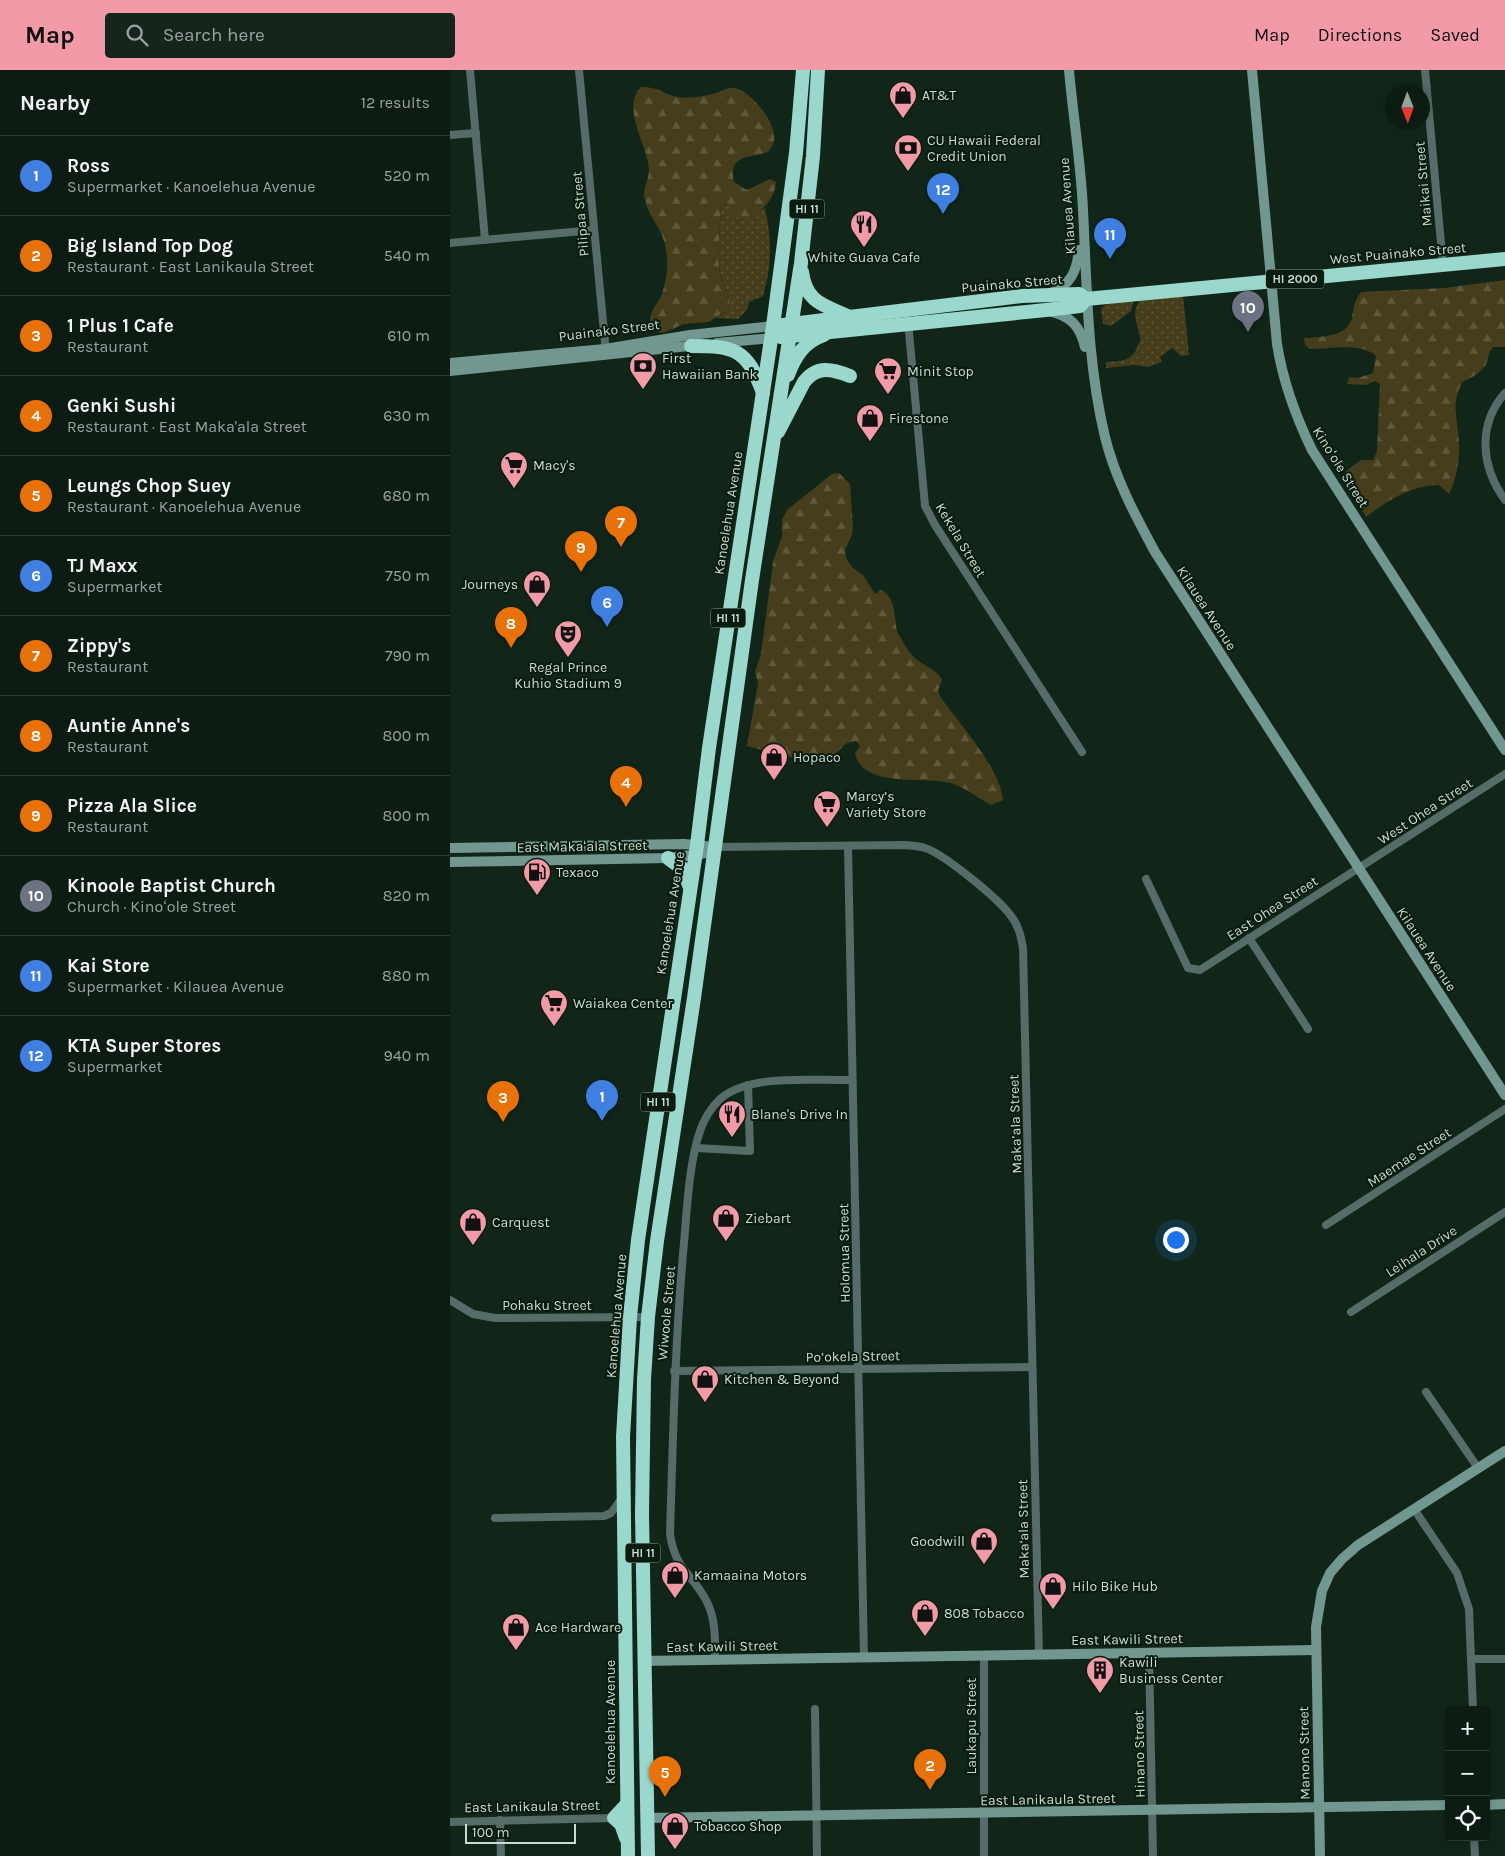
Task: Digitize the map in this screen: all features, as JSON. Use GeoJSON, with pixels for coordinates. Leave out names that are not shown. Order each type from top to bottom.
{"type":"FeatureCollection","features":[{"type":"Feature","properties":{"kind":"highway","name":"Kanoelehua Avenue"},"geometry":{"type":"LineString","coordinates":[[628,1850],[623,1437],[630,1317],[638,1240],[696,850],[708,748],[773,332],[796,153],[803,70]]}},
{"type":"Feature","properties":{"kind":"highway","name":"HI 11"},"geometry":{"type":"LineString","coordinates":[[648,1856],[642,1445],[648,1317],[657,1241],[715,850],[777,409],[801,263],[810,184],[818,70]]}},
{"type":"Feature","properties":{"kind":"highway","name":"West Puainako Street"},"geometry":{"type":"LineString","coordinates":[[1086,299],[1505,259]]}},
{"type":"Feature","properties":{"kind":"highway"},"geometry":{"type":"LineString","coordinates":[[801,263],[803,283],[812,298],[850,317]]}},
{"type":"Feature","properties":{"kind":"highway","name":"Puainako Street"},"geometry":{"type":"LineString","coordinates":[[773,332],[850,317],[908,317],[1046,310],[1080,306],[1086,299],[1079,294],[1046,295],[908,317],[838,330],[790,330]]}},
{"type":"Feature","properties":{"kind":"highway"},"geometry":{"type":"LineString","coordinates":[[777,409],[793,362],[800,351],[821,336],[838,330]]}},
{"type":"Feature","properties":{"kind":"highway"},"geometry":{"type":"LineString","coordinates":[[690,346],[720,346],[738,352],[750,365],[763,394]]}},
{"type":"Feature","properties":{"kind":"highway"},"geometry":{"type":"LineString","coordinates":[[773,442],[801,388],[810,375],[818,371],[831,369],[850,376]]}},
{"type":"Feature","properties":{"kind":"highway"},"geometry":{"type":"LineString","coordinates":[[668,858],[679,864],[683,869],[690,888]]}},
{"type":"Feature","properties":{"kind":"highway"},"geometry":{"type":"LineString","coordinates":[[626,1638],[632,1652],[638,1659],[644,1661]]}},
{"type":"Feature","properties":{"kind":"highway"},"geometry":{"type":"LineString","coordinates":[[626,1681],[630,1671],[644,1661]]}},
{"type":"Feature","properties":{"kind":"highway"},"geometry":{"type":"LineString","coordinates":[[627,1804],[614,1818],[624,1830],[628,1850]]}},
{"type":"Feature","properties":{"kind":"street"},"geometry":{"type":"LineString","coordinates":[[470,70],[485,240]]}},
{"type":"Feature","properties":{"kind":"street","name":"Pilipaa Street"},"geometry":{"type":"LineString","coordinates":[[579,70],[606,352]]}},
{"type":"Feature","properties":{"kind":"street"},"geometry":{"type":"LineString","coordinates":[[817,88],[826,70]]}},
{"type":"Feature","properties":{"kind":"street","name":"Kilauea Avenue"},"geometry":{"type":"LineString","coordinates":[[1068,70],[1083,209],[1086,299],[1094,387],[1105,438],[1121,484],[1155,552],[1505,1096]]}},
{"type":"Feature","properties":{"kind":"street","name":"Kinoʻole Street"},"geometry":{"type":"LineString","coordinates":[[1252,70],[1271,282],[1282,374],[1294,412],[1307,441],[1505,750]]}},
{"type":"Feature","properties":{"kind":"street","name":"Maikai Street"},"geometry":{"type":"LineString","coordinates":[[1425,70],[1443,265]]}},
{"type":"Feature","properties":{"kind":"street"},"geometry":{"type":"LineString","coordinates":[[450,135],[476,133]]}},
{"type":"Feature","properties":{"kind":"street"},"geometry":{"type":"LineString","coordinates":[[1046,295],[1064,286],[1076,269],[1083,209]]}},
{"type":"Feature","properties":{"kind":"street"},"geometry":{"type":"LineString","coordinates":[[450,244],[594,230]]}},
{"type":"Feature","properties":{"kind":"street"},"geometry":{"type":"LineString","coordinates":[[1046,310],[1070,319],[1080,330],[1094,387]]}},
{"type":"Feature","properties":{"kind":"street","name":"Kekela Street"},"geometry":{"type":"LineString","coordinates":[[908,317],[925,506],[1082,752]]}},
{"type":"Feature","properties":{"kind":"street","name":"Puainako Street"},"geometry":{"type":"LineString","coordinates":[[450,362],[690,346],[773,332]]}},
{"type":"Feature","properties":{"kind":"street","name":"Puainako Street"},"geometry":{"type":"LineString","coordinates":[[450,371],[606,352],[690,335],[773,332]]}},
{"type":"Feature","properties":{"kind":"street"},"geometry":{"type":"LineString","coordinates":[[1505,393],[1494,410],[1485,440],[1488,468],[1492,481],[1505,500]]}},
{"type":"Feature","properties":{"kind":"street","name":"West Ohea Street"},"geometry":{"type":"LineString","coordinates":[[1358,868],[1505,774]]}},
{"type":"Feature","properties":{"kind":"street","name":"East Makaʻala Street"},"geometry":{"type":"LineString","coordinates":[[450,848],[618,845],[715,850]]}},
{"type":"Feature","properties":{"kind":"street","name":"Maka‘ala Street"},"geometry":{"type":"LineString","coordinates":[[715,850],[906,845],[925,848],[942,856],[994,899],[1011,916],[1021,933],[1023,948],[1029,1184],[1039,1655]]}},
{"type":"Feature","properties":{"kind":"street","name":"Holomua Street"},"geometry":{"type":"LineString","coordinates":[[848,846],[864,1658]]}},
{"type":"Feature","properties":{"kind":"street","name":"East Makaʻala Street"},"geometry":{"type":"LineString","coordinates":[[450,862],[668,858],[696,850]]}},
{"type":"Feature","properties":{"kind":"street","name":"East Ohea Street"},"geometry":{"type":"LineString","coordinates":[[1146,879],[1188,968],[1200,970],[1358,868]]}},
{"type":"Feature","properties":{"kind":"street"},"geometry":{"type":"LineString","coordinates":[[1249,938],[1308,1029]]}},
{"type":"Feature","properties":{"kind":"street","name":"Wiwoole Street"},"geometry":{"type":"LineString","coordinates":[[715,1659],[712,1614],[700,1591],[680,1567],[674,1554],[670,1534],[674,1371],[688,1201],[696,1148],[702,1125],[710,1111],[726,1094],[748,1084],[852,1080]]}},
{"type":"Feature","properties":{"kind":"street"},"geometry":{"type":"LineString","coordinates":[[696,1148],[750,1152],[748,1084]]}},
{"type":"Feature","properties":{"kind":"street","name":"Maemae Street"},"geometry":{"type":"LineString","coordinates":[[1326,1225],[1505,1109]]}},
{"type":"Feature","properties":{"kind":"street","name":"Leihala Drive"},"geometry":{"type":"LineString","coordinates":[[1351,1312],[1505,1212]]}},
{"type":"Feature","properties":{"kind":"street","name":"Pohaku Street"},"geometry":{"type":"LineString","coordinates":[[450,1300],[473,1314],[495,1318],[648,1317]]}},
{"type":"Feature","properties":{"kind":"street","name":"Po‘okela Street"},"geometry":{"type":"LineString","coordinates":[[674,1371],[1032,1367]]}},
{"type":"Feature","properties":{"kind":"street"},"geometry":{"type":"LineString","coordinates":[[1426,1392],[1478,1468]]}},
{"type":"Feature","properties":{"kind":"street"},"geometry":{"type":"LineString","coordinates":[[1316,1650],[1318,1605],[1330,1573],[1358,1545],[1505,1451]]}},
{"type":"Feature","properties":{"kind":"street"},"geometry":{"type":"LineString","coordinates":[[495,1518],[604,1516],[611,1513],[623,1496]]}},
{"type":"Feature","properties":{"kind":"street"},"geometry":{"type":"LineString","coordinates":[[1414,1509],[1456,1573],[1469,1608],[1473,1706]]}},
{"type":"Feature","properties":{"kind":"street"},"geometry":{"type":"LineString","coordinates":[[604,1516],[616,1521],[624,1529]]}},
{"type":"Feature","properties":{"kind":"street","name":"East Kawili Street"},"geometry":{"type":"LineString","coordinates":[[644,1661],[1316,1650]]}},
{"type":"Feature","properties":{"kind":"street","name":"Manono Street"},"geometry":{"type":"LineString","coordinates":[[1316,1650],[1320,1856]]}},
{"type":"Feature","properties":{"kind":"street","name":"Hinano Street"},"geometry":{"type":"LineString","coordinates":[[1149,1652],[1153,1856]]}},
{"type":"Feature","properties":{"kind":"street","name":"Laukapu Street"},"geometry":{"type":"LineString","coordinates":[[984,1656],[984,1856]]}},
{"type":"Feature","properties":{"kind":"street"},"geometry":{"type":"LineString","coordinates":[[1472,1660],[1505,1659]]}},
{"type":"Feature","properties":{"kind":"street"},"geometry":{"type":"LineString","coordinates":[[815,1709],[817,1856]]}},
{"type":"Feature","properties":{"kind":"street"},"geometry":{"type":"LineString","coordinates":[[1490,1805],[1505,1804]]}},
{"type":"Feature","properties":{"kind":"street","name":"East Lanikaula Street"},"geometry":{"type":"LineString","coordinates":[[647,1818],[1445,1805]]}},
{"type":"Feature","properties":{"kind":"street","name":"East Lanikaula Street"},"geometry":{"type":"LineString","coordinates":[[450,1822],[614,1818]]}},
{"type":"Feature","properties":{"kind":"street"},"geometry":{"type":"LineString","coordinates":[[500,1820],[501,1856]]}},
{"type":"Feature","properties":{"kind":"street"},"geometry":{"type":"LineString","coordinates":[[1474,1841],[1475,1856]]}},
{"type":"Feature","properties":{"kind":"green space"},"geometry":{"type":"Polygon","coordinates":[[[641,87],[653,88],[678,97],[687,98],[732,88],[741,90],[762,109],[772,126],[774,135],[774,142],[768,152],[742,159],[734,166],[734,182],[747,190],[770,179],[776,182],[774,191],[763,208],[747,218],[740,218],[733,214],[728,205],[721,204],[718,257],[720,275],[730,300],[728,310],[709,322],[684,324],[663,333],[653,329],[650,321],[650,316],[664,288],[667,261],[664,241],[649,211],[644,196],[649,170],[648,160],[634,116],[633,105],[635,96],[641,87]]]}},
{"type":"Feature","properties":{"kind":"green space"},"geometry":{"type":"Polygon","coordinates":[[[721,204],[728,205],[747,218],[765,208],[767,220],[770,253],[763,296],[749,302],[747,310],[738,319],[717,318],[728,310],[730,300],[720,274],[718,257],[721,204]]]}},
{"type":"Feature","properties":{"kind":"green space"},"geometry":{"type":"Polygon","coordinates":[[[1505,280],[1505,347],[1493,347],[1485,366],[1475,376],[1462,382],[1457,396],[1455,407],[1459,456],[1457,472],[1449,494],[1439,485],[1419,488],[1392,499],[1366,517],[1344,479],[1346,471],[1361,460],[1373,460],[1377,451],[1380,384],[1375,381],[1366,385],[1347,384],[1349,377],[1358,378],[1373,373],[1376,356],[1362,349],[1354,348],[1310,349],[1305,345],[1304,338],[1332,335],[1345,329],[1352,318],[1356,301],[1361,292],[1444,288],[1505,280]]]}},
{"type":"Feature","properties":{"kind":"green space"},"geometry":{"type":"Polygon","coordinates":[[[1183,295],[1189,355],[1181,356],[1172,348],[1160,357],[1162,362],[1148,367],[1134,365],[1106,368],[1106,362],[1126,359],[1136,350],[1140,339],[1135,315],[1140,299],[1183,295]]]}},
{"type":"Feature","properties":{"kind":"green space"},"geometry":{"type":"Polygon","coordinates":[[[1130,300],[1133,302],[1131,311],[1111,326],[1103,324],[1101,308],[1109,303],[1130,300]]]}},
{"type":"Feature","properties":{"kind":"green space"},"geometry":{"type":"Polygon","coordinates":[[[839,473],[850,484],[853,527],[852,535],[845,550],[846,558],[852,567],[863,575],[875,594],[881,590],[887,594],[893,605],[899,635],[908,650],[918,661],[940,676],[942,680],[938,691],[940,696],[986,759],[1000,787],[1003,800],[991,805],[950,783],[895,779],[869,772],[860,764],[855,753],[860,746],[856,741],[847,743],[833,756],[813,763],[747,746],[758,683],[755,672],[761,654],[773,562],[782,536],[782,520],[787,510],[832,474],[839,473]]]}},
{"type":"Feature","properties":{"kind":"place","name":"AT&T"},"geometry":{"type":"Point","coordinates":[903,119]}},
{"type":"Feature","properties":{"kind":"place","name":"CU Hawaii Federal Credit Union"},"geometry":{"type":"Point","coordinates":[908,172]}},
{"type":"Feature","properties":{"kind":"place","name":"KTA Super Stores"},"geometry":{"type":"Point","coordinates":[943,214]}},
{"type":"Feature","properties":{"kind":"place","name":"White Guava Cafe"},"geometry":{"type":"Point","coordinates":[864,248]}},
{"type":"Feature","properties":{"kind":"place","name":"Kai Store"},"geometry":{"type":"Point","coordinates":[1110,259]}},
{"type":"Feature","properties":{"kind":"place","name":"Kinoole Baptist Church"},"geometry":{"type":"Point","coordinates":[1248,332]}},
{"type":"Feature","properties":{"kind":"place","name":"First Hawaiian Bank"},"geometry":{"type":"Point","coordinates":[643,390]}},
{"type":"Feature","properties":{"kind":"place","name":"Minit Stop"},"geometry":{"type":"Point","coordinates":[888,395]}},
{"type":"Feature","properties":{"kind":"place","name":"Firestone"},"geometry":{"type":"Point","coordinates":[870,442]}},
{"type":"Feature","properties":{"kind":"place","name":"Macy's"},"geometry":{"type":"Point","coordinates":[514,489]}},
{"type":"Feature","properties":{"kind":"place","name":"Zippy's"},"geometry":{"type":"Point","coordinates":[621,547]}},
{"type":"Feature","properties":{"kind":"place","name":"Pizza Ala Slice"},"geometry":{"type":"Point","coordinates":[581,572]}},
{"type":"Feature","properties":{"kind":"place","name":"Journeys"},"geometry":{"type":"Point","coordinates":[537,608]}},
{"type":"Feature","properties":{"kind":"place","name":"TJ Maxx"},"geometry":{"type":"Point","coordinates":[607,627]}},
{"type":"Feature","properties":{"kind":"place","name":"Auntie Anne's"},"geometry":{"type":"Point","coordinates":[511,648]}},
{"type":"Feature","properties":{"kind":"place","name":"Regal Prince Kuhio Stadium 9"},"geometry":{"type":"Point","coordinates":[568,658]}},
{"type":"Feature","properties":{"kind":"place","name":"Hopaco"},"geometry":{"type":"Point","coordinates":[774,781]}},
{"type":"Feature","properties":{"kind":"place","name":"Genki Sushi"},"geometry":{"type":"Point","coordinates":[626,807]}},
{"type":"Feature","properties":{"kind":"place","name":"Marcy’s Variety Store"},"geometry":{"type":"Point","coordinates":[827,828]}},
{"type":"Feature","properties":{"kind":"place","name":"Texaco"},"geometry":{"type":"Point","coordinates":[537,896]}},
{"type":"Feature","properties":{"kind":"place","name":"Waiakea Center"},"geometry":{"type":"Point","coordinates":[554,1027]}},
{"type":"Feature","properties":{"kind":"place","name":"Ross"},"geometry":{"type":"Point","coordinates":[602,1121]}},
{"type":"Feature","properties":{"kind":"place","name":"1 Plus 1 Cafe"},"geometry":{"type":"Point","coordinates":[503,1122]}},
{"type":"Feature","properties":{"kind":"place","name":"Blane's Drive In"},"geometry":{"type":"Point","coordinates":[732,1138]}},
{"type":"Feature","properties":{"kind":"place","name":"Ziebart"},"geometry":{"type":"Point","coordinates":[726,1242]}},
{"type":"Feature","properties":{"kind":"place","name":"Carquest"},"geometry":{"type":"Point","coordinates":[473,1246]}},
{"type":"Feature","properties":{"kind":"place","name":"Kitchen & Beyond"},"geometry":{"type":"Point","coordinates":[705,1403]}},
{"type":"Feature","properties":{"kind":"place","name":"Goodwill"},"geometry":{"type":"Point","coordinates":[984,1565]}},
{"type":"Feature","properties":{"kind":"place","name":"Kamaaina Motors"},"geometry":{"type":"Point","coordinates":[675,1599]}},
{"type":"Feature","properties":{"kind":"place","name":"Hilo Bike Hub"},"geometry":{"type":"Point","coordinates":[1053,1610]}},
{"type":"Feature","properties":{"kind":"place","name":"808 Tobacco"},"geometry":{"type":"Point","coordinates":[925,1637]}},
{"type":"Feature","properties":{"kind":"place","name":"Ace Hardware"},"geometry":{"type":"Point","coordinates":[516,1651]}},
{"type":"Feature","properties":{"kind":"place","name":"Kawili Business Center"},"geometry":{"type":"Point","coordinates":[1100,1694]}},
{"type":"Feature","properties":{"kind":"place","name":"Big Island Top Dog"},"geometry":{"type":"Point","coordinates":[930,1790]}},
{"type":"Feature","properties":{"kind":"place","name":"Leungs Chop Suey"},"geometry":{"type":"Point","coordinates":[665,1797]}},
{"type":"Feature","properties":{"kind":"place","name":"Tobacco Shop"},"geometry":{"type":"Point","coordinates":[675,1850]}}]}
